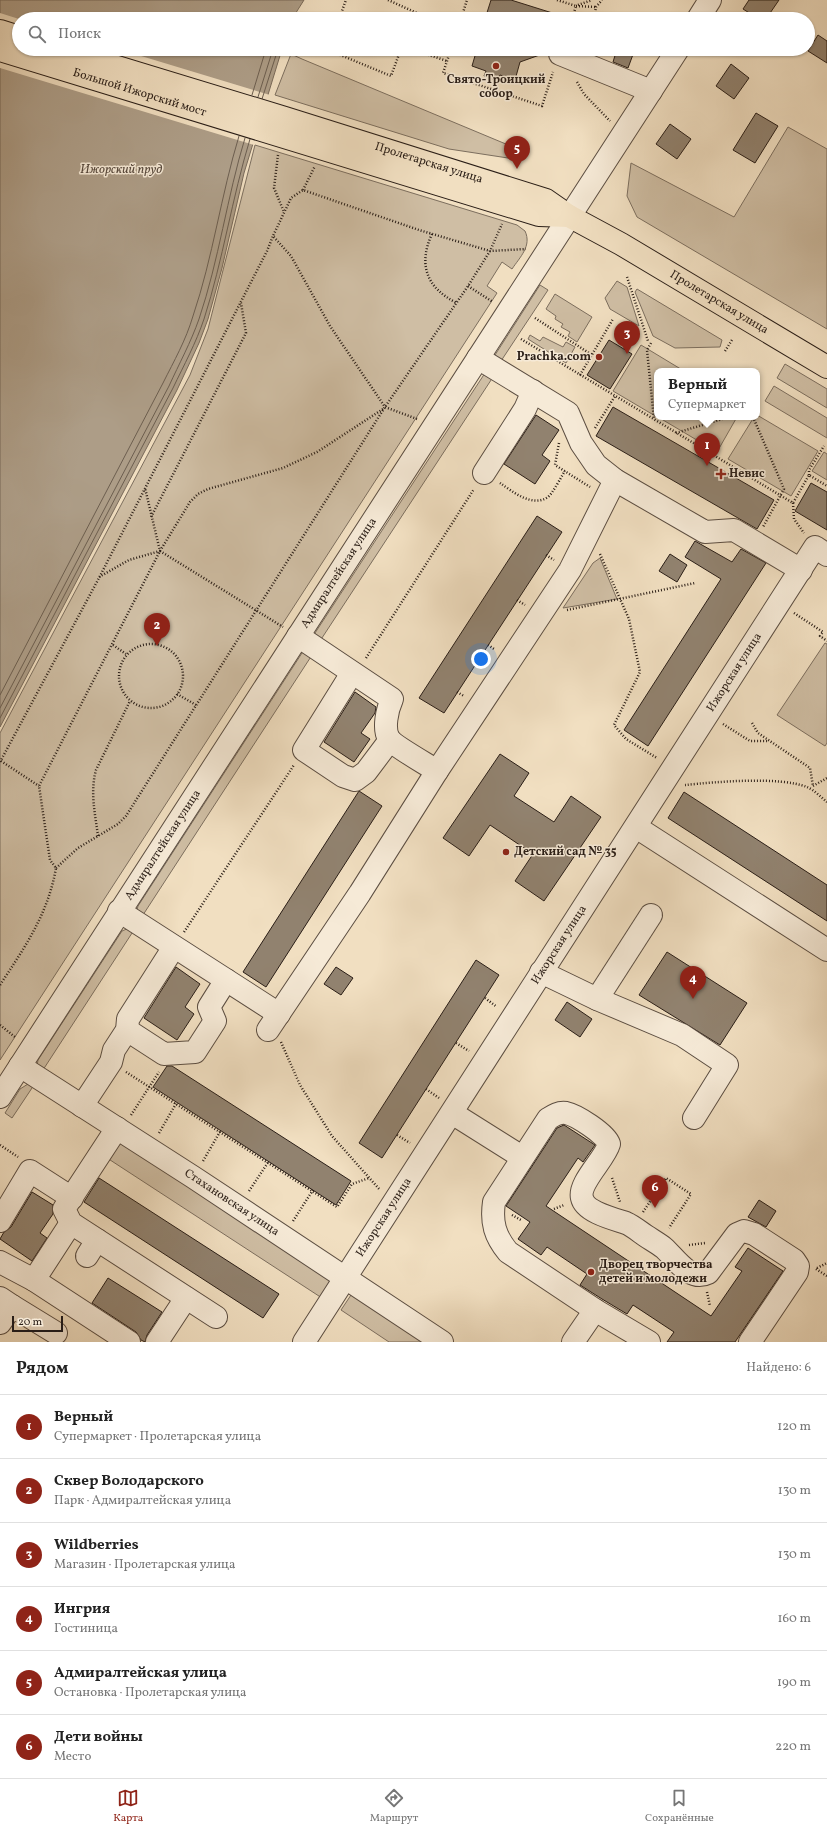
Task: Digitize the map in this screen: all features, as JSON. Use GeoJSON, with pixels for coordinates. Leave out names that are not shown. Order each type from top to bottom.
{"type":"FeatureCollection","features":[{"type":"Feature","properties":{"kind":"main road"},"geometry":{"type":"LineString","coordinates":[[0,31],[12,35]]}},
{"type":"Feature","properties":{"kind":"main road","name":"Большой Ижорский мост"},"geometry":{"type":"LineString","coordinates":[[0,50],[12,54]]}},
{"type":"Feature","properties":{"kind":"main road","name":"Большой Ижорский мост"},"geometry":{"type":"LineString","coordinates":[[20,56],[282,134]]}},
{"type":"Feature","properties":{"kind":"main road","name":"Большой Ижорский мост"},"geometry":{"type":"LineString","coordinates":[[76,56],[282,134]]}},
{"type":"Feature","properties":{"kind":"main road","name":"Пролетарская улица"},"geometry":{"type":"LineString","coordinates":[[282,134],[546,200],[569,216],[621,244],[827,367]]}},
{"type":"Feature","properties":{"kind":"street"},"geometry":{"type":"LineString","coordinates":[[702,12],[710,0]]}},
{"type":"Feature","properties":{"kind":"street"},"geometry":{"type":"LineString","coordinates":[[565,56],[651,91]]}},
{"type":"Feature","properties":{"kind":"street","name":"Адмиралтейская улица"},"geometry":{"type":"LineString","coordinates":[[0,1097],[119,911],[292,632],[478,358],[674,56]]}},
{"type":"Feature","properties":{"kind":"street"},"geometry":{"type":"LineString","coordinates":[[478,358],[568,413],[584,447],[596,465],[615,480],[705,532],[734,530],[801,570]]}},
{"type":"Feature","properties":{"kind":"street"},"geometry":{"type":"LineString","coordinates":[[484,473],[525,409],[533,391]]}},
{"type":"Feature","properties":{"kind":"street"},"geometry":{"type":"LineString","coordinates":[[119,911],[226,980],[273,1022],[360,893],[437,771],[570,570],[615,480]]}},
{"type":"Feature","properties":{"kind":"street","name":"Ижорская улица"},"geometry":{"type":"LineString","coordinates":[[304,1342],[801,570],[821,551]]}},
{"type":"Feature","properties":{"kind":"street"},"geometry":{"type":"LineString","coordinates":[[292,632],[392,699],[388,708],[386,732],[390,740],[437,771]]}},
{"type":"Feature","properties":{"kind":"street"},"geometry":{"type":"LineString","coordinates":[[352,673],[304,750],[343,776],[355,780],[366,772],[390,740]]}},
{"type":"Feature","properties":{"kind":"street"},"geometry":{"type":"LineString","coordinates":[[636,827],[827,950]]}},
{"type":"Feature","properties":{"kind":"street"},"geometry":{"type":"LineString","coordinates":[[597,999],[651,915]]}},
{"type":"Feature","properties":{"kind":"street"},"geometry":{"type":"LineString","coordinates":[[82,1106],[111,1062],[114,1050],[127,1030],[128,1019],[174,947]]}},
{"type":"Feature","properties":{"kind":"street"},"geometry":{"type":"LineString","coordinates":[[541,972],[597,999],[682,1036],[727,1065],[694,1118]]}},
{"type":"Feature","properties":{"kind":"street"},"geometry":{"type":"LineString","coordinates":[[127,1030],[164,1054],[195,1052],[215,1021],[209,1007],[226,980]]}},
{"type":"Feature","properties":{"kind":"street","name":"Стахановская улица"},"geometry":{"type":"LineString","coordinates":[[20,1066],[346,1277],[442,1342]]}},
{"type":"Feature","properties":{"kind":"street"},"geometry":{"type":"LineString","coordinates":[[452,1113],[522,1157]]}},
{"type":"Feature","properties":{"kind":"street"},"geometry":{"type":"LineString","coordinates":[[649,1342],[595,1310],[508,1252],[494,1229],[492,1215],[494,1202],[548,1119],[556,1114],[565,1113],[574,1116],[607,1139],[609,1144],[605,1154],[584,1186],[581,1193],[582,1200],[609,1219],[629,1225],[661,1246],[676,1262],[692,1273],[703,1276],[713,1269],[732,1240],[737,1234],[744,1231],[754,1234],[794,1260],[798,1266],[797,1272],[750,1342]]}},
{"type":"Feature","properties":{"kind":"street"},"geometry":{"type":"LineString","coordinates":[[119,1129],[64,1209],[71,1223],[92,1248],[186,1298],[216,1318]]}},
{"type":"Feature","properties":{"kind":"street"},"geometry":{"type":"LineString","coordinates":[[0,1221],[30,1171],[72,1198]]}},
{"type":"Feature","properties":{"kind":"street"},"geometry":{"type":"LineString","coordinates":[[34,1280],[71,1223]]}},
{"type":"Feature","properties":{"kind":"street"},"geometry":{"type":"LineString","coordinates":[[0,1262],[34,1280],[130,1342]]}},
{"type":"Feature","properties":{"kind":"street"},"geometry":{"type":"LineString","coordinates":[[157,1342],[186,1298]]}},
{"type":"Feature","properties":{"kind":"street"},"geometry":{"type":"LineString","coordinates":[[4,1309],[56,1333]]}},
{"type":"Feature","properties":{"kind":"street"},"geometry":{"type":"LineString","coordinates":[[574,1342],[595,1310]]}},
{"type":"Feature","properties":{"kind":"path"},"geometry":{"type":"LineString","coordinates":[[342,12],[346,0]]}},
{"type":"Feature","properties":{"kind":"path"},"geometry":{"type":"LineString","coordinates":[[388,0],[415,12]]}},
{"type":"Feature","properties":{"kind":"path"},"geometry":{"type":"LineString","coordinates":[[463,12],[467,0]]}},
{"type":"Feature","properties":{"kind":"path"},"geometry":{"type":"LineString","coordinates":[[557,0],[576,6],[596,7]]}},
{"type":"Feature","properties":{"kind":"path"},"geometry":{"type":"LineString","coordinates":[[576,6],[592,0]]}},
{"type":"Feature","properties":{"kind":"path"},"geometry":{"type":"LineString","coordinates":[[595,12],[596,7],[602,0]]}},
{"type":"Feature","properties":{"kind":"path"},"geometry":{"type":"LineString","coordinates":[[574,12],[576,6]]}},
{"type":"Feature","properties":{"kind":"path"},"geometry":{"type":"LineString","coordinates":[[343,56],[391,76],[399,56]]}},
{"type":"Feature","properties":{"kind":"path"},"geometry":{"type":"LineString","coordinates":[[432,56],[447,61]]}},
{"type":"Feature","properties":{"kind":"path"},"geometry":{"type":"LineString","coordinates":[[449,56],[443,73],[542,106],[559,56]]}},
{"type":"Feature","properties":{"kind":"path"},"geometry":{"type":"LineString","coordinates":[[576,80],[584,94],[624,134]]}},
{"type":"Feature","properties":{"kind":"path"},"geometry":{"type":"LineString","coordinates":[[282,134],[274,188],[284,212]]}},
{"type":"Feature","properties":{"kind":"path"},"geometry":{"type":"LineString","coordinates":[[39,786],[0,761],[98,578],[241,303],[291,198],[303,190],[318,160]]}},
{"type":"Feature","properties":{"kind":"path"},"geometry":{"type":"LineString","coordinates":[[303,190],[432,234],[490,251],[530,249]]}},
{"type":"Feature","properties":{"kind":"path"},"geometry":{"type":"LineString","coordinates":[[0,984],[34,931],[42,915],[53,884],[56,868],[78,848],[118,824],[126,816],[385,407],[468,286],[490,251],[505,218]]}},
{"type":"Feature","properties":{"kind":"path"},"geometry":{"type":"LineString","coordinates":[[432,234],[426,246],[424,261],[427,274],[434,287],[444,297],[457,303]]}},
{"type":"Feature","properties":{"kind":"path"},"geometry":{"type":"LineString","coordinates":[[274,236],[291,256],[330,326],[385,407],[420,420]]}},
{"type":"Feature","properties":{"kind":"path"},"geometry":{"type":"LineString","coordinates":[[627,277],[648,341]]}},
{"type":"Feature","properties":{"kind":"path"},"geometry":{"type":"LineString","coordinates":[[468,286],[492,301]]}},
{"type":"Feature","properties":{"kind":"path"},"geometry":{"type":"LineString","coordinates":[[151,517],[246,333],[241,303]]}},
{"type":"Feature","properties":{"kind":"path"},"geometry":{"type":"LineString","coordinates":[[535,318],[592,355]]}},
{"type":"Feature","properties":{"kind":"path"},"geometry":{"type":"LineString","coordinates":[[580,375],[613,320]]}},
{"type":"Feature","properties":{"kind":"path"},"geometry":{"type":"LineString","coordinates":[[622,345],[631,331]]}},
{"type":"Feature","properties":{"kind":"path"},"geometry":{"type":"LineString","coordinates":[[521,339],[654,419]]}},
{"type":"Feature","properties":{"kind":"path"},"geometry":{"type":"LineString","coordinates":[[725,351],[732,340]]}},
{"type":"Feature","properties":{"kind":"path"},"geometry":{"type":"LineString","coordinates":[[651,343],[647,350],[654,419]]}},
{"type":"Feature","properties":{"kind":"path"},"geometry":{"type":"LineString","coordinates":[[584,447],[615,396]]}},
{"type":"Feature","properties":{"kind":"path"},"geometry":{"type":"LineString","coordinates":[[56,868],[50,860],[39,786],[160,551],[190,502],[198,494],[208,489],[283,468],[317,452],[385,407]]}},
{"type":"Feature","properties":{"kind":"path"},"geometry":{"type":"LineString","coordinates":[[656,420],[793,503]]}},
{"type":"Feature","properties":{"kind":"path"},"geometry":{"type":"LineString","coordinates":[[676,433],[719,420]]}},
{"type":"Feature","properties":{"kind":"path"},"geometry":{"type":"LineString","coordinates":[[754,420],[784,489],[754,542]]}},
{"type":"Feature","properties":{"kind":"path"},"geometry":{"type":"LineString","coordinates":[[821,551],[794,519],[793,503],[809,475],[809,470],[824,446]]}},
{"type":"Feature","properties":{"kind":"path"},"geometry":{"type":"LineString","coordinates":[[352,673],[360,669],[484,473],[521,496],[530,500],[539,500],[548,497],[565,471]]}},
{"type":"Feature","properties":{"kind":"path"},"geometry":{"type":"LineString","coordinates":[[809,475],[827,486]]}},
{"type":"Feature","properties":{"kind":"path"},"geometry":{"type":"LineString","coordinates":[[145,487],[160,551],[292,632]]}},
{"type":"Feature","properties":{"kind":"path"},"geometry":{"type":"LineString","coordinates":[[584,544],[599,552],[628,619],[640,672],[614,725],[626,739],[659,760],[673,786],[758,781],[788,783],[808,788],[827,802]]}},
{"type":"Feature","properties":{"kind":"path"},"geometry":{"type":"LineString","coordinates":[[98,578],[129,560],[160,551]]}},
{"type":"Feature","properties":{"kind":"path"},"geometry":{"type":"LineString","coordinates":[[540,615],[620,600],[695,583]]}},
{"type":"Feature","properties":{"kind":"path"},"geometry":{"type":"LineString","coordinates":[[794,612],[823,632],[820,636],[827,641]]}},
{"type":"Feature","properties":{"kind":"path"},"geometry":{"type":"LineString","coordinates":[[145,644],[156,644],[166,647],[174,654],[180,663],[183,673],[182,684],[177,694],[170,702],[150,708],[139,706],[130,701],[123,693],[119,683],[118,673],[126,654],[135,647],[145,644]]}},
{"type":"Feature","properties":{"kind":"path"},"geometry":{"type":"LineString","coordinates":[[112,645],[126,654]]}},
{"type":"Feature","properties":{"kind":"path"},"geometry":{"type":"LineString","coordinates":[[177,694],[196,705]]}},
{"type":"Feature","properties":{"kind":"path"},"geometry":{"type":"LineString","coordinates":[[98,836],[92,794],[93,781],[96,770],[130,701]]}},
{"type":"Feature","properties":{"kind":"path"},"geometry":{"type":"LineString","coordinates":[[722,723],[750,741],[767,741]]}},
{"type":"Feature","properties":{"kind":"path"},"geometry":{"type":"LineString","coordinates":[[752,723],[758,733],[767,741],[810,768],[813,786]]}},
{"type":"Feature","properties":{"kind":"path"},"geometry":{"type":"LineString","coordinates":[[174,947],[304,750]]}},
{"type":"Feature","properties":{"kind":"path"},"geometry":{"type":"LineString","coordinates":[[808,788],[827,778]]}},
{"type":"Feature","properties":{"kind":"path"},"geometry":{"type":"LineString","coordinates":[[273,1022],[300,1085],[332,1136],[369,1178],[394,1202]]}},
{"type":"Feature","properties":{"kind":"path"},"geometry":{"type":"LineString","coordinates":[[0,1025],[19,1040]]}},
{"type":"Feature","properties":{"kind":"path"},"geometry":{"type":"LineString","coordinates":[[111,1062],[149,1088],[312,1190],[337,1208],[352,1184],[369,1178]]}},
{"type":"Feature","properties":{"kind":"path"},"geometry":{"type":"LineString","coordinates":[[119,1129],[149,1088]]}},
{"type":"Feature","properties":{"kind":"path"},"geometry":{"type":"LineString","coordinates":[[150,1149],[176,1104]]}},
{"type":"Feature","properties":{"kind":"path"},"geometry":{"type":"LineString","coordinates":[[193,1177],[220,1132]]}},
{"type":"Feature","properties":{"kind":"path"},"geometry":{"type":"LineString","coordinates":[[605,1154],[629,1225]]}},
{"type":"Feature","properties":{"kind":"path"},"geometry":{"type":"LineString","coordinates":[[238,1207],[268,1162]]}},
{"type":"Feature","properties":{"kind":"path"},"geometry":{"type":"LineString","coordinates":[[629,1225],[666,1178],[691,1194],[661,1246]]}},
{"type":"Feature","properties":{"kind":"path"},"geometry":{"type":"LineString","coordinates":[[283,1236],[312,1190]]}},
{"type":"Feature","properties":{"kind":"path"},"geometry":{"type":"LineString","coordinates":[[661,1246],[732,1240]]}},
{"type":"Feature","properties":{"kind":"path"},"geometry":{"type":"LineString","coordinates":[[816,1269],[827,1263]]}},
{"type":"Feature","properties":{"kind":"shaded area"},"geometry":{"type":"Polygon","coordinates":[[[290,56],[295,56],[513,147],[508,158],[449,149],[275,95],[290,56]]]}},
{"type":"Feature","properties":{"kind":"shaded area"},"geometry":{"type":"Polygon","coordinates":[[[788,127],[827,149],[827,329],[637,217],[627,196],[631,163],[734,217],[788,127]]]}},
{"type":"Feature","properties":{"kind":"shaded area"},"geometry":{"type":"Polygon","coordinates":[[[255,145],[517,225],[525,231],[527,236],[526,246],[512,269],[502,262],[487,286],[497,293],[0,1060],[0,733],[190,375],[208,329],[255,145]]]}},
{"type":"Feature","properties":{"kind":"shaded area"},"geometry":{"type":"Polygon","coordinates":[[[617,281],[627,287],[639,326],[610,309],[605,298],[617,281]]]}},
{"type":"Feature","properties":{"kind":"shaded area"},"geometry":{"type":"Polygon","coordinates":[[[540,285],[548,290],[499,364],[495,355],[540,285]]]}},
{"type":"Feature","properties":{"kind":"shaded area"},"geometry":{"type":"Polygon","coordinates":[[[637,289],[722,340],[720,347],[675,348],[653,336],[635,292],[637,289]]]}},
{"type":"Feature","properties":{"kind":"shaded area"},"geometry":{"type":"Polygon","coordinates":[[[555,294],[592,317],[577,342],[568,336],[570,332],[561,327],[563,324],[555,319],[556,316],[546,309],[555,294]]]}},
{"type":"Feature","properties":{"kind":"shaded area"},"geometry":{"type":"Polygon","coordinates":[[[530,335],[540,341],[543,337],[563,347],[566,342],[575,347],[566,363],[528,339],[530,335]]]}},
{"type":"Feature","properties":{"kind":"shaded area"},"geometry":{"type":"Polygon","coordinates":[[[641,345],[679,368],[654,368],[654,415],[613,391],[641,345]]]}},
{"type":"Feature","properties":{"kind":"shaded area"},"geometry":{"type":"Polygon","coordinates":[[[785,364],[827,389],[827,408],[777,378],[785,364]]]}},
{"type":"Feature","properties":{"kind":"shaded area"},"geometry":{"type":"Polygon","coordinates":[[[485,373],[495,374],[318,644],[314,637],[315,633],[485,373]]]}},
{"type":"Feature","properties":{"kind":"shaded area"},"geometry":{"type":"Polygon","coordinates":[[[774,386],[827,418],[827,438],[765,401],[774,386]]]}},
{"type":"Feature","properties":{"kind":"shaded area"},"geometry":{"type":"Polygon","coordinates":[[[760,417],[818,451],[791,496],[728,459],[752,420],[760,420],[760,417]]]}},
{"type":"Feature","properties":{"kind":"shaded area"},"geometry":{"type":"Polygon","coordinates":[[[663,420],[735,420],[717,452],[663,420]]]}},
{"type":"Feature","properties":{"kind":"shaded area"},"geometry":{"type":"Polygon","coordinates":[[[824,452],[827,454],[827,480],[812,471],[824,452]]]}},
{"type":"Feature","properties":{"kind":"shaded area"},"geometry":{"type":"Polygon","coordinates":[[[600,558],[617,599],[563,608],[593,563],[600,558]]]}},
{"type":"Feature","properties":{"kind":"shaded area"},"geometry":{"type":"Polygon","coordinates":[[[825,643],[827,644],[827,743],[825,746],[777,715],[825,643]]]}},
{"type":"Feature","properties":{"kind":"shaded area"},"geometry":{"type":"Polygon","coordinates":[[[305,651],[314,652],[141,918],[137,910],[138,906],[302,653],[305,651]]]}},
{"type":"Feature","properties":{"kind":"shaded area"},"geometry":{"type":"Polygon","coordinates":[[[129,928],[134,930],[41,1073],[37,1066],[38,1060],[122,931],[129,928]]]}},
{"type":"Feature","properties":{"kind":"shaded area"},"geometry":{"type":"Polygon","coordinates":[[[28,1084],[34,1085],[12,1118],[5,1113],[20,1089],[28,1084]]]}},
{"type":"Feature","properties":{"kind":"shaded area"},"geometry":{"type":"Polygon","coordinates":[[[116,1141],[327,1270],[331,1284],[325,1300],[104,1156],[116,1141]]]}},
{"type":"Feature","properties":{"kind":"shaded area"},"geometry":{"type":"Polygon","coordinates":[[[351,1295],[357,1297],[426,1342],[389,1342],[341,1310],[351,1295]]]}},
{"type":"Feature","properties":{"kind":"water","name":"Ижорский пруд"},"geometry":{"type":"Polygon","coordinates":[[[0,0],[304,0],[296,12],[12,12],[12,56],[280,56],[244,173],[222,268],[208,319],[199,343],[177,390],[0,727],[0,0]]]}},
{"type":"Feature","properties":{"kind":"pier"},"geometry":{"type":"Polygon","coordinates":[[[0,13],[12,17],[12,56],[141,56],[270,95],[254,145],[0,68],[0,13]]]}},
{"type":"Feature","properties":{"kind":"building"},"geometry":{"type":"Polygon","coordinates":[[[491,0],[511,0],[549,12],[487,12],[491,0]]]}},
{"type":"Feature","properties":{"kind":"building"},"geometry":{"type":"Polygon","coordinates":[[[749,0],[779,0],[771,12],[748,12],[743,9],[749,0]]]}},
{"type":"Feature","properties":{"kind":"building"},"geometry":{"type":"Polygon","coordinates":[[[818,35],[827,41],[827,63],[815,55],[815,40],[818,35]]]}},
{"type":"Feature","properties":{"kind":"building","name":"Свято-Троицкий собор"},"geometry":{"type":"Polygon","coordinates":[[[475,56],[537,56],[520,62],[515,80],[500,75],[497,81],[484,76],[486,71],[472,66],[475,56]]]}},
{"type":"Feature","properties":{"kind":"building"},"geometry":{"type":"Polygon","coordinates":[[[615,56],[632,56],[628,68],[613,62],[615,56]]]}},
{"type":"Feature","properties":{"kind":"building"},"geometry":{"type":"Polygon","coordinates":[[[731,64],[749,78],[734,99],[716,86],[731,64]]]}},
{"type":"Feature","properties":{"kind":"building"},"geometry":{"type":"Polygon","coordinates":[[[756,113],[778,126],[755,163],[733,150],[756,113]]]}},
{"type":"Feature","properties":{"kind":"building"},"geometry":{"type":"Polygon","coordinates":[[[670,124],[691,139],[677,159],[656,144],[670,124]]]}},
{"type":"Feature","properties":{"kind":"building"},"geometry":{"type":"Polygon","coordinates":[[[609,340],[632,354],[610,389],[587,375],[609,340]]]}},
{"type":"Feature","properties":{"kind":"building"},"geometry":{"type":"Polygon","coordinates":[[[613,407],[774,500],[757,529],[596,436],[613,407]]]}},
{"type":"Feature","properties":{"kind":"building"},"geometry":{"type":"Polygon","coordinates":[[[536,415],[559,430],[542,455],[550,461],[535,484],[504,464],[536,415]]]}},
{"type":"Feature","properties":{"kind":"building"},"geometry":{"type":"Polygon","coordinates":[[[811,483],[827,492],[827,530],[795,511],[811,483]]]}},
{"type":"Feature","properties":{"kind":"building"},"geometry":{"type":"Polygon","coordinates":[[[537,516],[562,532],[444,713],[419,698],[537,516]]]}},
{"type":"Feature","properties":{"kind":"building"},"geometry":{"type":"Polygon","coordinates":[[[695,541],[732,562],[741,549],[766,563],[648,746],[624,730],[721,579],[685,557],[695,541]]]}},
{"type":"Feature","properties":{"kind":"building"},"geometry":{"type":"Polygon","coordinates":[[[670,554],[687,565],[677,582],[659,571],[670,554]]]}},
{"type":"Feature","properties":{"kind":"building"},"geometry":{"type":"Polygon","coordinates":[[[355,692],[376,707],[375,713],[361,733],[370,739],[354,762],[324,742],[355,692]]]}},
{"type":"Feature","properties":{"kind":"building"},"geometry":{"type":"Polygon","coordinates":[[[500,754],[529,773],[514,796],[554,822],[571,796],[601,817],[544,901],[515,881],[533,854],[490,825],[469,856],[443,838],[500,754]]]}},
{"type":"Feature","properties":{"kind":"building"},"geometry":{"type":"Polygon","coordinates":[[[359,791],[382,806],[266,987],[243,972],[359,791]]]}},
{"type":"Feature","properties":{"kind":"building"},"geometry":{"type":"Polygon","coordinates":[[[684,792],[827,885],[827,921],[668,818],[684,792]]]}},
{"type":"Feature","properties":{"kind":"building"},"geometry":{"type":"Polygon","coordinates":[[[667,952],[747,1003],[720,1045],[639,995],[667,952]]]}},
{"type":"Feature","properties":{"kind":"building"},"geometry":{"type":"Polygon","coordinates":[[[476,960],[499,975],[382,1158],[359,1143],[476,960]]]}},
{"type":"Feature","properties":{"kind":"building"},"geometry":{"type":"Polygon","coordinates":[[[176,967],[200,984],[185,1007],[194,1014],[177,1040],[144,1018],[176,967]]]}},
{"type":"Feature","properties":{"kind":"building"},"geometry":{"type":"Polygon","coordinates":[[[336,967],[353,978],[341,995],[324,984],[336,967]]]}},
{"type":"Feature","properties":{"kind":"building"},"geometry":{"type":"Polygon","coordinates":[[[567,1002],[592,1019],[580,1037],[555,1020],[567,1002]]]}},
{"type":"Feature","properties":{"kind":"building"},"geometry":{"type":"Polygon","coordinates":[[[167,1066],[172,1066],[351,1181],[336,1205],[153,1087],[167,1066]]]}},
{"type":"Feature","properties":{"kind":"building"},"geometry":{"type":"Polygon","coordinates":[[[564,1125],[595,1145],[583,1162],[578,1158],[546,1206],[711,1316],[742,1271],[735,1267],[748,1248],[783,1271],[735,1342],[667,1342],[674,1332],[633,1305],[627,1314],[580,1285],[587,1274],[547,1247],[541,1255],[518,1239],[530,1222],[506,1206],[557,1128],[564,1125]]]}},
{"type":"Feature","properties":{"kind":"building"},"geometry":{"type":"Polygon","coordinates":[[[99,1178],[279,1294],[263,1318],[84,1202],[99,1178]]]}},
{"type":"Feature","properties":{"kind":"building"},"geometry":{"type":"Polygon","coordinates":[[[32,1192],[53,1205],[53,1214],[40,1233],[47,1238],[32,1261],[0,1239],[4,1232],[11,1227],[32,1192]]]}},
{"type":"Feature","properties":{"kind":"building"},"geometry":{"type":"Polygon","coordinates":[[[759,1200],[776,1211],[766,1227],[748,1217],[759,1200]]]}},
{"type":"Feature","properties":{"kind":"building"},"geometry":{"type":"Polygon","coordinates":[[[108,1278],[162,1312],[147,1335],[145,1342],[141,1340],[136,1332],[92,1303],[108,1278]]]}},
{"type":"Feature","properties":{"kind":"place","name":"Свято-Троицкий собор"},"geometry":{"type":"Point","coordinates":[496,66]}},
{"type":"Feature","properties":{"kind":"place","name":"Адмиралтейская улица"},"geometry":{"type":"Point","coordinates":[517,169]}},
{"type":"Feature","properties":{"kind":"place","name":"Wildberries"},"geometry":{"type":"Point","coordinates":[627,354]}},
{"type":"Feature","properties":{"kind":"place","name":"Prachka.com"},"geometry":{"type":"Point","coordinates":[599,357]}},
{"type":"Feature","properties":{"kind":"place","name":"Верный"},"geometry":{"type":"Point","coordinates":[707,466]}},
{"type":"Feature","properties":{"kind":"place","name":"Невис"},"geometry":{"type":"Point","coordinates":[721,474]}},
{"type":"Feature","properties":{"kind":"place","name":"Сквер Володарского"},"geometry":{"type":"Point","coordinates":[157,646]}},
{"type":"Feature","properties":{"kind":"place","name":"Детский сад № 35"},"geometry":{"type":"Point","coordinates":[506,852]}},
{"type":"Feature","properties":{"kind":"place","name":"Ингрия"},"geometry":{"type":"Point","coordinates":[693,999]}},
{"type":"Feature","properties":{"kind":"place","name":"Дети войны"},"geometry":{"type":"Point","coordinates":[655,1208]}},
{"type":"Feature","properties":{"kind":"place","name":"Дворец творчества детей и молодежи"},"geometry":{"type":"Point","coordinates":[591,1272]}}]}
